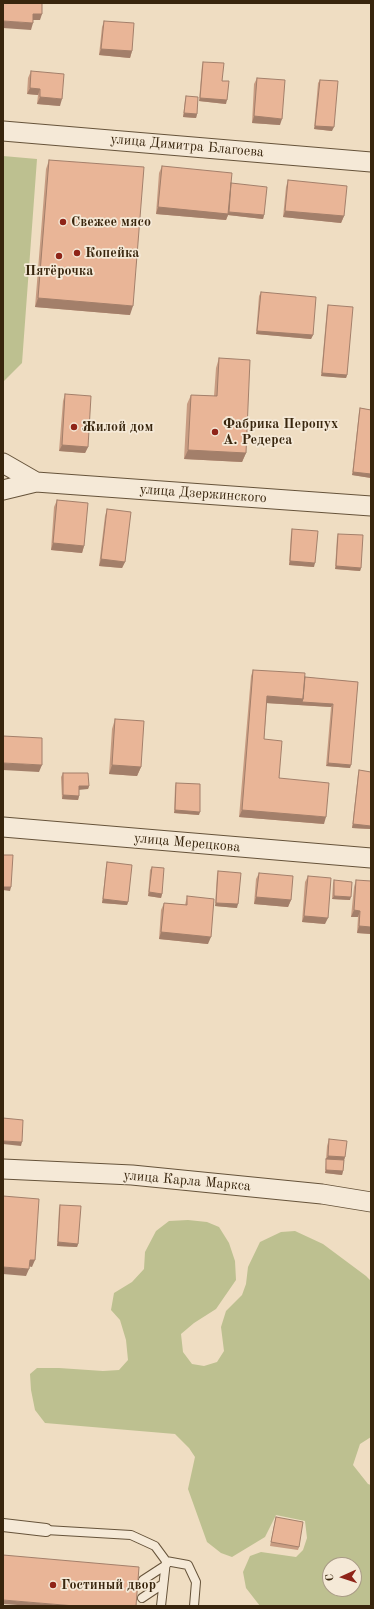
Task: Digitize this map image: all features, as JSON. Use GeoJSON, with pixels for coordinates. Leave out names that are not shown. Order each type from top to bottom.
{"type":"FeatureCollection","features":[{"type":"Feature","properties":{"kind":"street","name":"улица Димитра Благоева"},"geometry":{"type":"LineString","coordinates":[[3,131],[371,162]]}},
{"type":"Feature","properties":{"kind":"street","name":"улица Дзержинского"},"geometry":{"type":"LineString","coordinates":[[3,463],[36,482]]}},
{"type":"Feature","properties":{"kind":"street","name":"улица Дзержинского"},"geometry":{"type":"LineString","coordinates":[[3,490],[36,482],[371,506]]}},
{"type":"Feature","properties":{"kind":"street","name":"улица Мерецкова"},"geometry":{"type":"LineString","coordinates":[[3,827],[371,858]]}},
{"type":"Feature","properties":{"kind":"street","name":"улица Карла Маркса"},"geometry":{"type":"LineString","coordinates":[[3,1169],[132,1175],[322,1194],[371,1202]]}},
{"type":"Feature","properties":{"kind":"street"},"geometry":{"type":"LineString","coordinates":[[3,1525],[46,1530]]}},
{"type":"Feature","properties":{"kind":"lane"},"geometry":{"type":"LineString","coordinates":[[46,1530],[131,1535],[155,1546],[166,1563],[159,1605]]}},
{"type":"Feature","properties":{"kind":"lane"},"geometry":{"type":"LineString","coordinates":[[143,1580],[166,1563],[188,1565],[196,1582],[194,1606]]}},
{"type":"Feature","properties":{"kind":"lane"},"geometry":{"type":"LineString","coordinates":[[142,1598],[163,1584]]}},
{"type":"Feature","properties":{"kind":"green space"},"geometry":{"type":"Polygon","coordinates":[[[3,156],[37,159],[22,363],[3,382],[3,156]]]}},
{"type":"Feature","properties":{"kind":"green space"},"geometry":{"type":"Polygon","coordinates":[[[188,1220],[207,1222],[219,1227],[229,1243],[235,1261],[236,1280],[216,1309],[194,1323],[181,1334],[183,1352],[192,1364],[204,1366],[217,1362],[224,1351],[221,1327],[226,1311],[242,1295],[246,1284],[248,1267],[260,1242],[281,1232],[295,1231],[323,1244],[371,1281],[371,1437],[360,1444],[353,1465],[368,1484],[371,1485],[371,1606],[260,1606],[246,1588],[243,1572],[250,1556],[261,1552],[296,1557],[303,1550],[307,1538],[305,1521],[276,1515],[265,1537],[232,1557],[221,1553],[207,1542],[188,1489],[195,1457],[189,1448],[175,1434],[45,1423],[35,1410],[31,1390],[30,1374],[37,1368],[103,1371],[119,1370],[128,1360],[126,1340],[120,1320],[111,1310],[114,1293],[132,1282],[144,1269],[145,1252],[156,1231],[169,1221],[188,1220]]]}},
{"type":"Feature","properties":{"kind":"building"},"geometry":{"type":"Polygon","coordinates":[[[3,3],[42,3],[42,14],[33,14],[33,23],[3,21],[3,3]]]}},
{"type":"Feature","properties":{"kind":"building"},"geometry":{"type":"Polygon","coordinates":[[[104,21],[134,23],[132,51],[101,49],[104,21]]]}},
{"type":"Feature","properties":{"kind":"building"},"geometry":{"type":"Polygon","coordinates":[[[203,62],[224,63],[222,81],[229,81],[227,100],[200,98],[203,62]]]}},
{"type":"Feature","properties":{"kind":"building"},"geometry":{"type":"Polygon","coordinates":[[[31,71],[64,74],[62,99],[40,97],[40,89],[30,88],[31,71]]]}},
{"type":"Feature","properties":{"kind":"building"},"geometry":{"type":"Polygon","coordinates":[[[257,78],[285,80],[282,119],[254,116],[257,78]]]}},
{"type":"Feature","properties":{"kind":"building"},"geometry":{"type":"Polygon","coordinates":[[[320,80],[338,81],[334,127],[315,126],[320,80]]]}},
{"type":"Feature","properties":{"kind":"building"},"geometry":{"type":"Polygon","coordinates":[[[186,96],[198,97],[197,114],[184,113],[186,96]]]}},
{"type":"Feature","properties":{"kind":"building"},"geometry":{"type":"Polygon","coordinates":[[[49,160],[144,167],[133,306],[38,298],[49,160]]]}},
{"type":"Feature","properties":{"kind":"building"},"geometry":{"type":"Polygon","coordinates":[[[162,166],[232,173],[228,214],[158,207],[162,166]]]}},
{"type":"Feature","properties":{"kind":"building"},"geometry":{"type":"Polygon","coordinates":[[[288,180],[347,186],[344,216],[285,211],[288,180]]]}},
{"type":"Feature","properties":{"kind":"building"},"geometry":{"type":"Polygon","coordinates":[[[231,183],[267,187],[264,215],[229,212],[231,183]]]}},
{"type":"Feature","properties":{"kind":"building"},"geometry":{"type":"Polygon","coordinates":[[[261,292],[316,297],[313,335],[257,331],[261,292]]]}},
{"type":"Feature","properties":{"kind":"building"},"geometry":{"type":"Polygon","coordinates":[[[328,305],[353,307],[347,375],[322,373],[328,305]]]}},
{"type":"Feature","properties":{"kind":"building","name":"Фабрика Перопух А. Редерса"},"geometry":{"type":"Polygon","coordinates":[[[219,358],[250,360],[246,453],[188,450],[191,395],[217,396],[219,358]]]}},
{"type":"Feature","properties":{"kind":"building","name":"Жилой дом"},"geometry":{"type":"Polygon","coordinates":[[[65,394],[91,396],[88,447],[62,445],[65,394]]]}},
{"type":"Feature","properties":{"kind":"building"},"geometry":{"type":"Polygon","coordinates":[[[360,408],[371,410],[371,474],[353,472],[360,408]]]}},
{"type":"Feature","properties":{"kind":"building"},"geometry":{"type":"Polygon","coordinates":[[[57,500],[88,503],[84,546],[53,543],[57,500]]]}},
{"type":"Feature","properties":{"kind":"building"},"geometry":{"type":"Polygon","coordinates":[[[107,509],[131,512],[125,562],[101,559],[107,509]]]}},
{"type":"Feature","properties":{"kind":"building"},"geometry":{"type":"Polygon","coordinates":[[[292,529],[318,531],[315,563],[290,561],[292,529]]]}},
{"type":"Feature","properties":{"kind":"building"},"geometry":{"type":"Polygon","coordinates":[[[338,534],[363,535],[361,568],[336,566],[338,534]]]}},
{"type":"Feature","properties":{"kind":"building"},"geometry":{"type":"Polygon","coordinates":[[[253,670],[305,673],[303,699],[267,696],[264,739],[282,741],[279,778],[329,783],[326,817],[242,810],[253,670]]]}},
{"type":"Feature","properties":{"kind":"building"},"geometry":{"type":"Polygon","coordinates":[[[305,677],[358,682],[351,765],[328,763],[333,704],[302,702],[305,677]]]}},
{"type":"Feature","properties":{"kind":"building"},"geometry":{"type":"Polygon","coordinates":[[[115,719],[144,721],[141,767],[112,765],[115,719]]]}},
{"type":"Feature","properties":{"kind":"building"},"geometry":{"type":"Polygon","coordinates":[[[3,736],[42,738],[42,765],[3,763],[3,736]]]}},
{"type":"Feature","properties":{"kind":"building"},"geometry":{"type":"Polygon","coordinates":[[[359,770],[371,772],[371,826],[353,824],[359,770]]]}},
{"type":"Feature","properties":{"kind":"building"},"geometry":{"type":"Polygon","coordinates":[[[63,773],[88,773],[89,786],[79,786],[79,796],[63,795],[63,773]]]}},
{"type":"Feature","properties":{"kind":"building"},"geometry":{"type":"Polygon","coordinates":[[[176,783],[200,784],[200,812],[175,810],[176,783]]]}},
{"type":"Feature","properties":{"kind":"building"},"geometry":{"type":"Polygon","coordinates":[[[3,855],[13,855],[11,887],[3,887],[3,855]]]}},
{"type":"Feature","properties":{"kind":"building"},"geometry":{"type":"Polygon","coordinates":[[[107,862],[132,865],[128,902],[103,899],[107,862]]]}},
{"type":"Feature","properties":{"kind":"building"},"geometry":{"type":"Polygon","coordinates":[[[152,867],[164,868],[162,894],[149,892],[152,867]]]}},
{"type":"Feature","properties":{"kind":"building"},"geometry":{"type":"Polygon","coordinates":[[[218,871],[241,873],[238,904],[216,903],[218,871]]]}},
{"type":"Feature","properties":{"kind":"building"},"geometry":{"type":"Polygon","coordinates":[[[259,873],[293,876],[291,900],[256,897],[259,873]]]}},
{"type":"Feature","properties":{"kind":"building"},"geometry":{"type":"Polygon","coordinates":[[[308,876],[331,878],[328,918],[304,916],[308,876]]]}},
{"type":"Feature","properties":{"kind":"building"},"geometry":{"type":"Polygon","coordinates":[[[334,880],[352,882],[351,897],[334,896],[334,880]]]}},
{"type":"Feature","properties":{"kind":"building"},"geometry":{"type":"Polygon","coordinates":[[[356,880],[371,881],[371,927],[359,926],[360,911],[354,910],[356,880]]]}},
{"type":"Feature","properties":{"kind":"building"},"geometry":{"type":"Polygon","coordinates":[[[187,896],[214,899],[211,937],[161,932],[164,903],[187,905],[187,896]]]}},
{"type":"Feature","properties":{"kind":"building"},"geometry":{"type":"Polygon","coordinates":[[[3,1118],[23,1120],[22,1142],[3,1141],[3,1118]]]}},
{"type":"Feature","properties":{"kind":"building"},"geometry":{"type":"Polygon","coordinates":[[[329,1139],[347,1141],[345,1157],[328,1156],[329,1139]]]}},
{"type":"Feature","properties":{"kind":"building"},"geometry":{"type":"Polygon","coordinates":[[[326,1159],[344,1160],[343,1171],[326,1170],[326,1159]]]}},
{"type":"Feature","properties":{"kind":"building"},"geometry":{"type":"Polygon","coordinates":[[[3,1196],[39,1199],[35,1260],[30,1260],[29,1269],[3,1267],[3,1196]]]}},
{"type":"Feature","properties":{"kind":"building"},"geometry":{"type":"Polygon","coordinates":[[[60,1205],[81,1206],[78,1244],[58,1242],[60,1205]]]}},
{"type":"Feature","properties":{"kind":"building"},"geometry":{"type":"Polygon","coordinates":[[[276,1517],[303,1522],[299,1547],[271,1542],[276,1517]]]}},
{"type":"Feature","properties":{"kind":"building"},"geometry":{"type":"Polygon","coordinates":[[[3,1555],[139,1567],[136,1606],[75,1606],[3,1600],[3,1555]]]}},
{"type":"Feature","properties":{"kind":"place","name":"Свежее мясо"},"geometry":{"type":"Point","coordinates":[63,222]}},
{"type":"Feature","properties":{"kind":"place","name":"Копейка"},"geometry":{"type":"Point","coordinates":[77,253]}},
{"type":"Feature","properties":{"kind":"place","name":"Пятёрочка"},"geometry":{"type":"Point","coordinates":[59,256]}},
{"type":"Feature","properties":{"kind":"place","name":"Жилой дом"},"geometry":{"type":"Point","coordinates":[74,427]}},
{"type":"Feature","properties":{"kind":"place","name":"Фабрика Перопух А. Редерса"},"geometry":{"type":"Point","coordinates":[215,432]}},
{"type":"Feature","properties":{"kind":"place","name":"Гостиный двор"},"geometry":{"type":"Point","coordinates":[53,1585]}}]}
